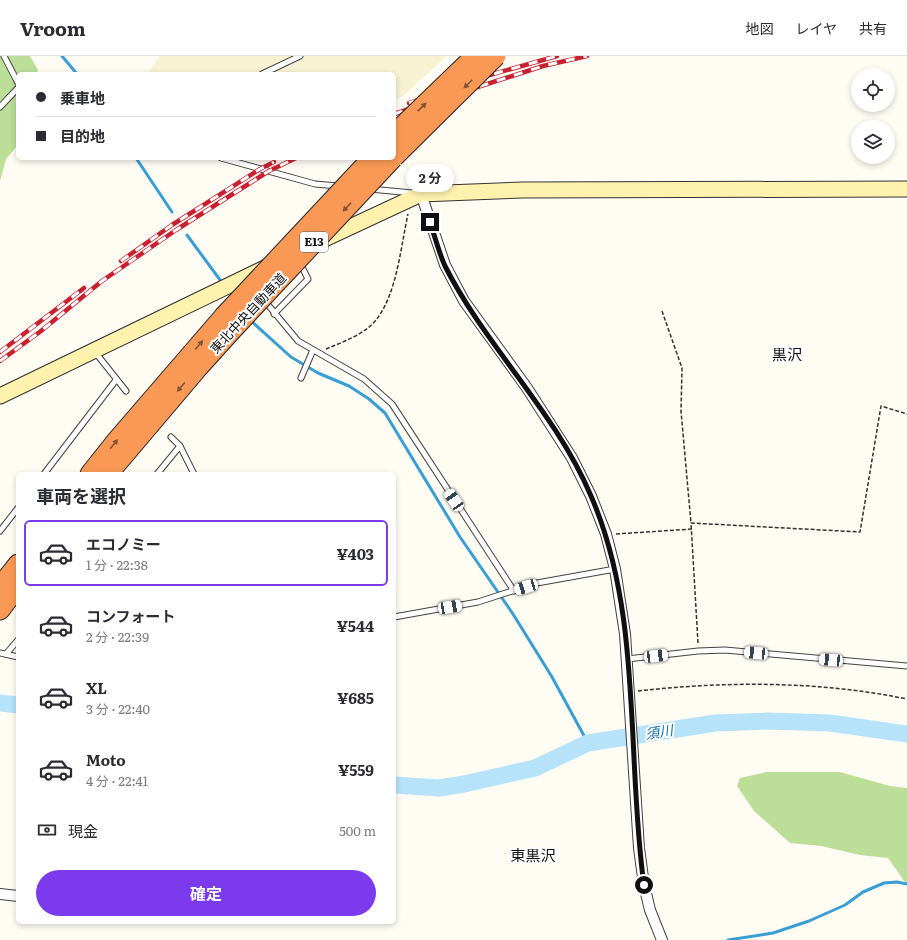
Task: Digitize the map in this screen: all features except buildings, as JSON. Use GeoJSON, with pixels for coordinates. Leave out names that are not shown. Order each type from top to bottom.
{"type":"FeatureCollection","features":[{"type":"Feature","properties":{"kind":"highway"},"geometry":{"type":"LineString","coordinates":[[396,132],[475,56]]}},
{"type":"Feature","properties":{"kind":"highway","name":"東北中央自動車道"},"geometry":{"type":"LineString","coordinates":[[396,156],[496,56]]}},
{"type":"Feature","properties":{"kind":"highway","name":"東北中央自動車道"},"geometry":{"type":"LineString","coordinates":[[110,472],[197,369],[229,322],[370,160]]}},
{"type":"Feature","properties":{"kind":"highway","name":"東北中央自動車道"},"geometry":{"type":"LineString","coordinates":[[92,472],[117,440],[229,322],[392,160]]}},
{"type":"Feature","properties":{"kind":"highway"},"geometry":{"type":"LineString","coordinates":[[0,587],[16,567]]}},
{"type":"Feature","properties":{"kind":"highway"},"geometry":{"type":"LineString","coordinates":[[0,610],[16,589]]}},
{"type":"Feature","properties":{"kind":"street"},"geometry":{"type":"LineString","coordinates":[[0,396],[215,292],[248,281],[296,253],[416,196],[531,190],[907,189]]}},
{"type":"Feature","properties":{"kind":"street"},"geometry":{"type":"LineString","coordinates":[[416,196],[444,265],[464,301],[527,388],[572,458],[591,496],[606,534],[615,570],[625,634],[630,692],[639,848],[644,885],[650,910],[662,940]]}},
{"type":"Feature","properties":{"kind":"street"},"geometry":{"type":"LineString","coordinates":[[0,894],[16,896]]}},
{"type":"Feature","properties":{"kind":"lane"},"geometry":{"type":"LineString","coordinates":[[4,56],[16,79]]}},
{"type":"Feature","properties":{"kind":"lane"},"geometry":{"type":"LineString","coordinates":[[266,72],[300,56]]}},
{"type":"Feature","properties":{"kind":"lane"},"geometry":{"type":"LineString","coordinates":[[0,107],[16,90]]}},
{"type":"Feature","properties":{"kind":"lane"},"geometry":{"type":"LineString","coordinates":[[228,160],[315,184],[416,196]]}},
{"type":"Feature","properties":{"kind":"lane"},"geometry":{"type":"LineString","coordinates":[[274,314],[308,279],[296,253]]}},
{"type":"Feature","properties":{"kind":"lane"},"geometry":{"type":"LineString","coordinates":[[260,294],[274,314],[298,342],[364,379],[392,404],[514,591]]}},
{"type":"Feature","properties":{"kind":"lane"},"geometry":{"type":"LineString","coordinates":[[94,351],[126,391]]}},
{"type":"Feature","properties":{"kind":"lane"},"geometry":{"type":"LineString","coordinates":[[302,377],[315,351]]}},
{"type":"Feature","properties":{"kind":"lane"},"geometry":{"type":"LineString","coordinates":[[46,472],[116,380]]}},
{"type":"Feature","properties":{"kind":"lane"},"geometry":{"type":"LineString","coordinates":[[171,436],[180,446],[193,472]]}},
{"type":"Feature","properties":{"kind":"lane"},"geometry":{"type":"LineString","coordinates":[[159,472],[180,446]]}},
{"type":"Feature","properties":{"kind":"lane"},"geometry":{"type":"LineString","coordinates":[[0,531],[16,511]]}},
{"type":"Feature","properties":{"kind":"lane"},"geometry":{"type":"LineString","coordinates":[[396,617],[478,602],[537,584],[615,570]]}},
{"type":"Feature","properties":{"kind":"lane"},"geometry":{"type":"LineString","coordinates":[[6,654],[16,642]]}},
{"type":"Feature","properties":{"kind":"lane"},"geometry":{"type":"LineString","coordinates":[[627,659],[698,651],[725,650],[907,666]]}},
{"type":"Feature","properties":{"kind":"lane"},"geometry":{"type":"LineString","coordinates":[[0,653],[16,656]]}},
{"type":"Feature","properties":{"kind":"path"},"geometry":{"type":"LineString","coordinates":[[315,351],[363,331],[376,320],[384,307],[394,282],[416,196]]}},
{"type":"Feature","properties":{"kind":"path"},"geometry":{"type":"LineString","coordinates":[[662,311],[682,368],[681,411],[692,529],[698,651]]}},
{"type":"Feature","properties":{"kind":"path"},"geometry":{"type":"LineString","coordinates":[[691,523],[860,532],[881,406],[907,414]]}},
{"type":"Feature","properties":{"kind":"path"},"geometry":{"type":"LineString","coordinates":[[606,534],[692,529]]}},
{"type":"Feature","properties":{"kind":"path"},"geometry":{"type":"LineString","coordinates":[[630,692],[714,685],[794,685],[859,691],[907,699]]}},
{"type":"Feature","properties":{"kind":"shaded area"},"geometry":{"type":"Polygon","coordinates":[[[160,56],[447,56],[403,96],[396,99],[396,72],[148,72],[160,56]]]}},
{"type":"Feature","properties":{"kind":"green space"},"geometry":{"type":"Polygon","coordinates":[[[0,56],[30,56],[38,70],[38,72],[16,72],[16,147],[6,159],[0,181],[0,56]]]}},
{"type":"Feature","properties":{"kind":"green space"},"geometry":{"type":"Polygon","coordinates":[[[767,772],[840,772],[890,786],[907,788],[907,885],[888,858],[860,855],[821,846],[790,843],[754,811],[737,786],[740,778],[767,772]]]}},
{"type":"Feature","properties":{"kind":"waterway"},"geometry":{"type":"LineString","coordinates":[[62,56],[75,72]]}},
{"type":"Feature","properties":{"kind":"waterway"},"geometry":{"type":"LineString","coordinates":[[137,160],[172,212]]}},
{"type":"Feature","properties":{"kind":"waterway"},"geometry":{"type":"LineString","coordinates":[[187,235],[223,284]]}},
{"type":"Feature","properties":{"kind":"waterway"},"geometry":{"type":"LineString","coordinates":[[250,320],[291,357],[318,373],[349,386],[369,399],[385,413],[460,537],[513,614],[552,677],[588,743]]}},
{"type":"Feature","properties":{"kind":"waterway","name":"須川"},"geometry":{"type":"LineString","coordinates":[[0,703],[16,705]]}},
{"type":"Feature","properties":{"kind":"waterway","name":"須川"},"geometry":{"type":"LineString","coordinates":[[396,785],[439,788],[464,784],[535,768],[588,743],[715,723],[768,721],[830,723],[907,734]]}},
{"type":"Feature","properties":{"kind":"waterway"},"geometry":{"type":"LineString","coordinates":[[728,940],[773,933],[809,921],[845,905],[863,892],[884,883],[897,882],[907,884]]}},
{"type":"Feature","properties":{"kind":"railway"},"geometry":{"type":"LineString","coordinates":[[409,103],[486,76],[557,56]]}},
{"type":"Feature","properties":{"kind":"railway"},"geometry":{"type":"LineString","coordinates":[[396,113],[543,66],[587,56]]}},
{"type":"Feature","properties":{"kind":"railway"},"geometry":{"type":"LineString","coordinates":[[0,361],[41,331],[102,281],[176,230],[269,171],[292,160]]}},
{"type":"Feature","properties":{"kind":"railway"},"geometry":{"type":"LineString","coordinates":[[121,261],[172,225],[260,169],[274,162]]}},
{"type":"Feature","properties":{"kind":"railway"},"geometry":{"type":"LineString","coordinates":[[0,352],[84,288]]}},
{"type":"Feature","properties":{"kind":"district","name":"黒沢"},"geometry":{"type":"Point","coordinates":[787,355]}},
{"type":"Feature","properties":{"kind":"district","name":"東黒沢"},"geometry":{"type":"Point","coordinates":[533,856]}},
{"type":"Feature","properties":{"kind":"route"},"geometry":{"type":"LineString","coordinates":[[430,222],[444,265],[464,301],[527,388],[566,447],[591,496],[606,534],[615,570],[625,634],[630,692],[639,848],[644,885]]}}]}
